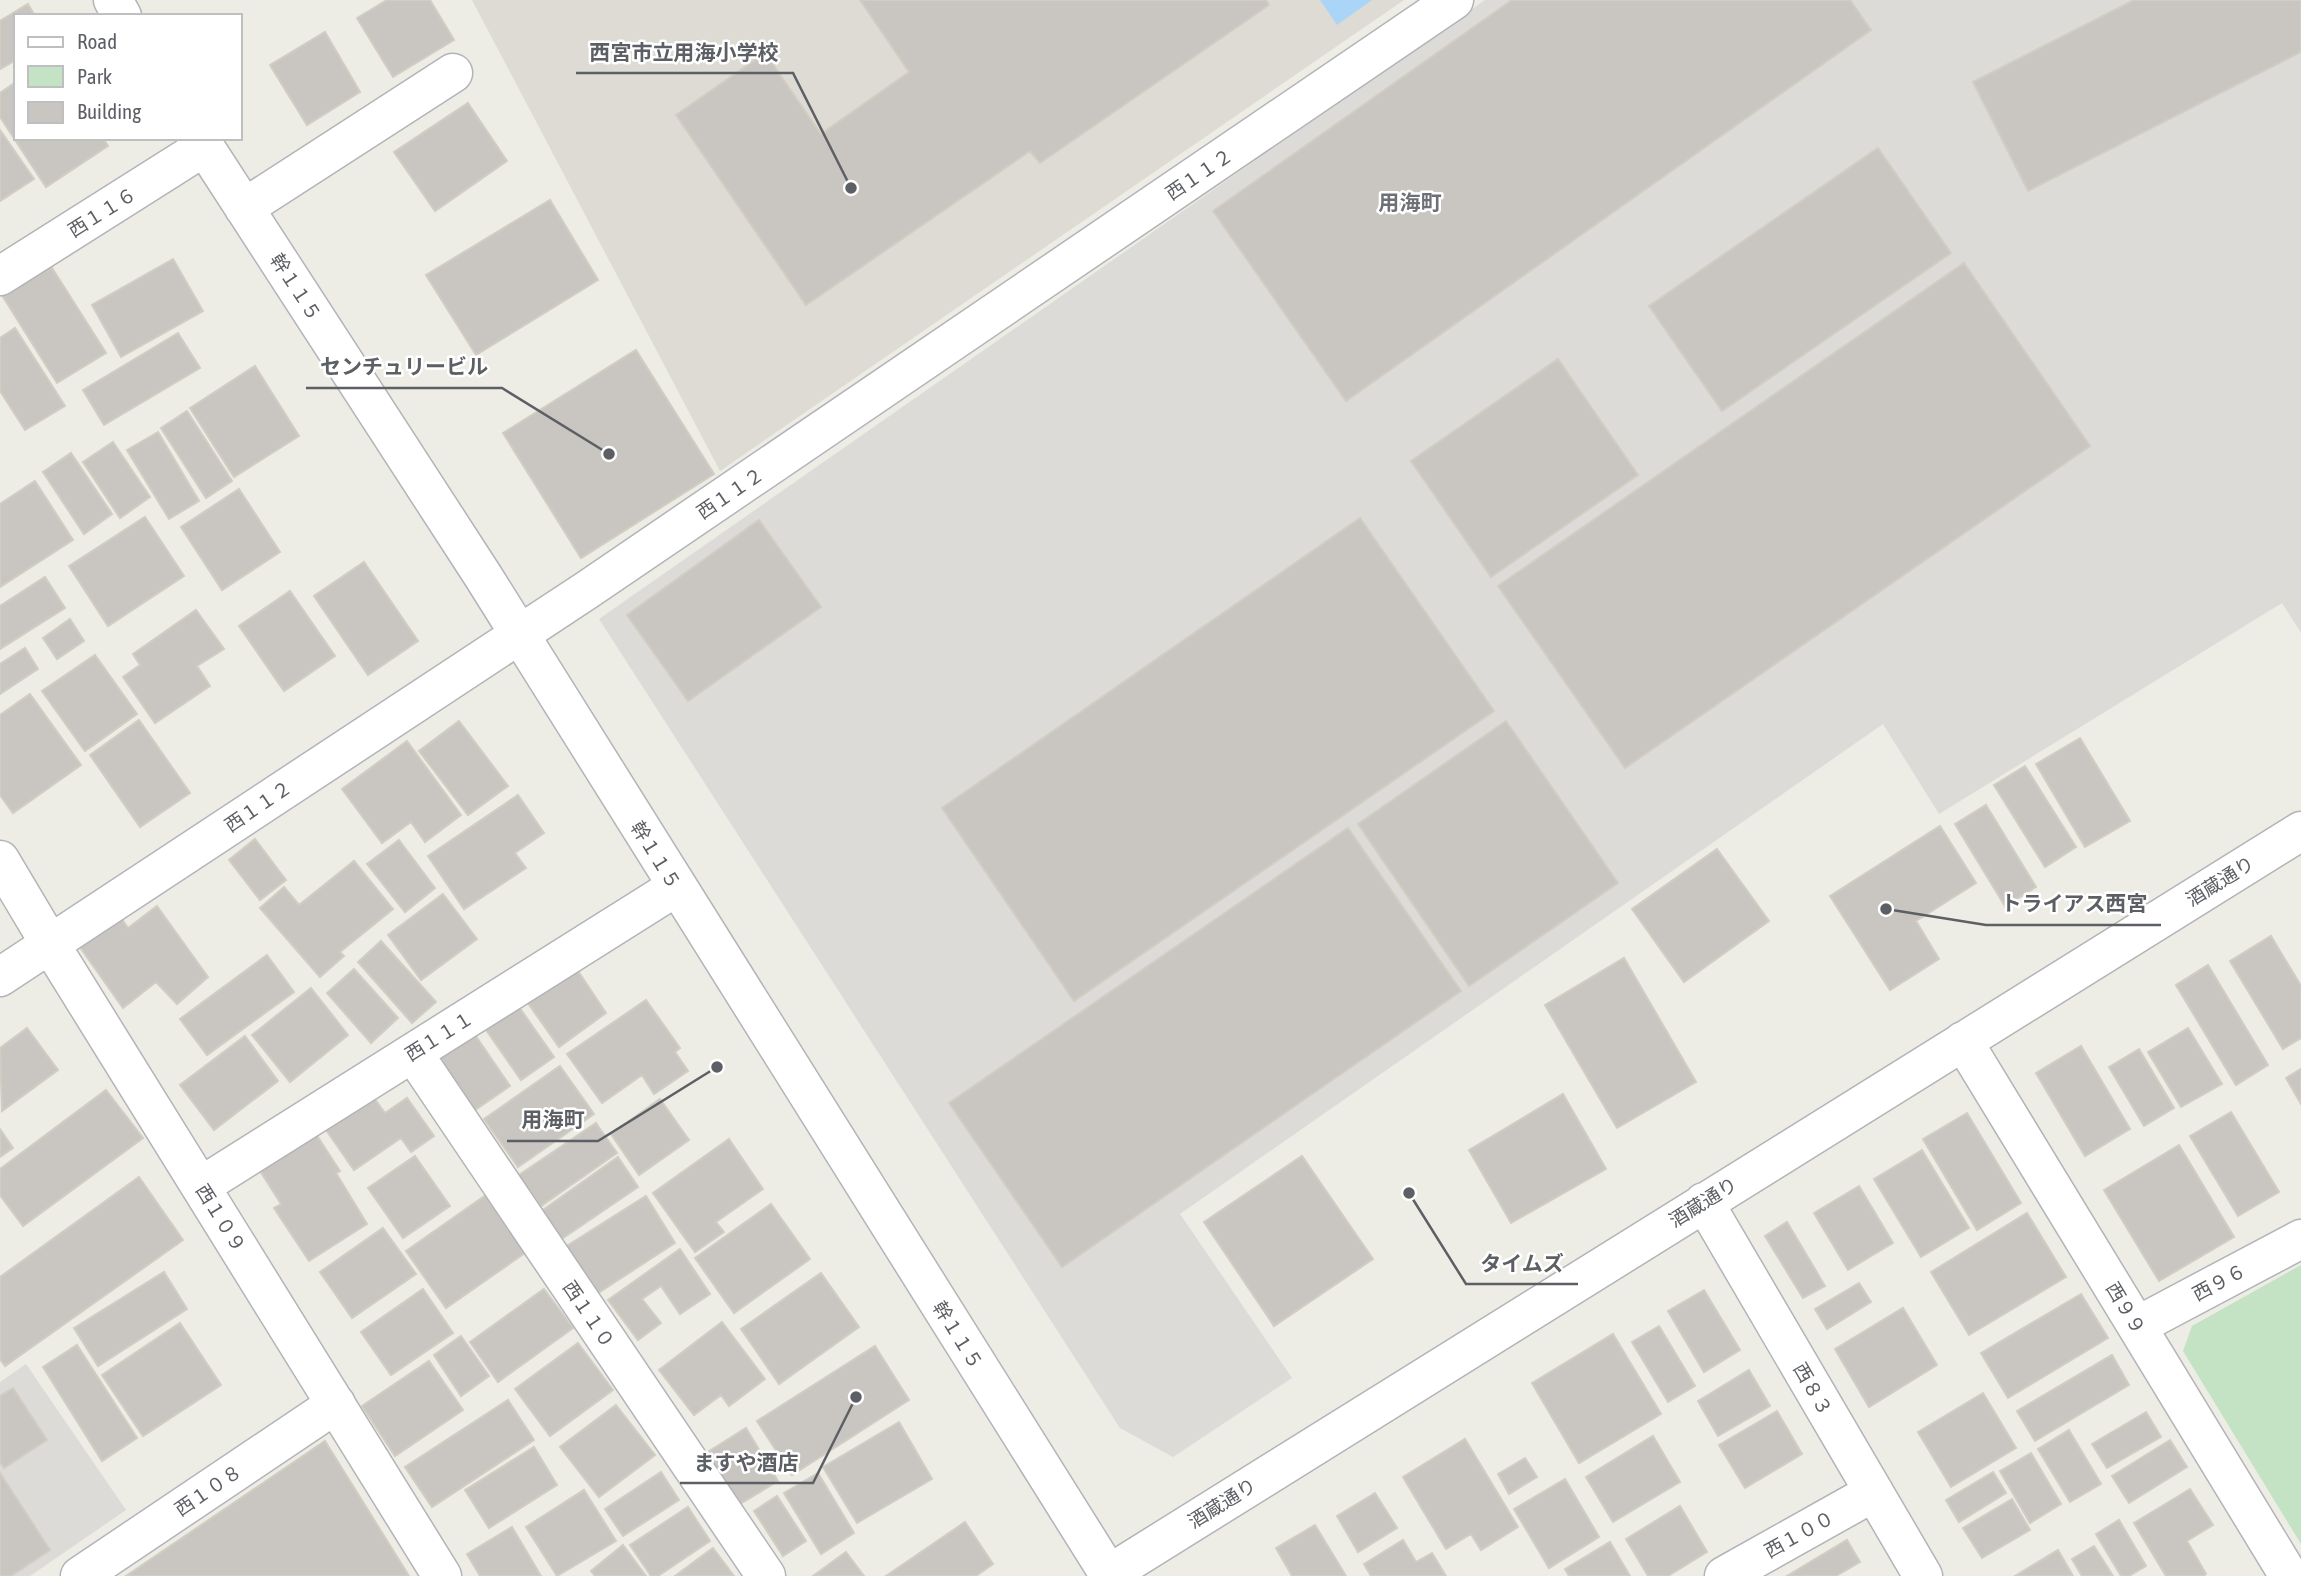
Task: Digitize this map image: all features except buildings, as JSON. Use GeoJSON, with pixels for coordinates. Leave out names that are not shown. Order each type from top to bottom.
{"type":"FeatureCollection","features":[{"type":"Feature","properties":{"kind":"street","name":"西１１２"},"geometry":{"type":"LineString","coordinates":[[0,977],[587,590],[1454,0]]}},
{"type":"Feature","properties":{"kind":"street"},"geometry":{"type":"LineString","coordinates":[[244,208],[453,73]]}},
{"type":"Feature","properties":{"kind":"street","name":"幹１１５"},"geometry":{"type":"LineString","coordinates":[[202,143],[483,576],[1109,1575]]}},
{"type":"Feature","properties":{"kind":"street","name":"西１１６"},"geometry":{"type":"LineString","coordinates":[[0,276],[202,143]]}},
{"type":"Feature","properties":{"kind":"street","name":"酒蔵通り"},"geometry":{"type":"LineString","coordinates":[[1109,1575],[2301,831]]}},
{"type":"Feature","properties":{"kind":"street","name":"西１０９"},"geometry":{"type":"LineString","coordinates":[[0,860],[442,1576]]}},
{"type":"Feature","properties":{"kind":"street","name":"西１１１"},"geometry":{"type":"LineString","coordinates":[[201,1186],[677,887]]}},
{"type":"Feature","properties":{"kind":"street","name":"西９９"},"geometry":{"type":"LineString","coordinates":[[1962,1041],[2289,1576]]}},
{"type":"Feature","properties":{"kind":"street","name":"西１１０"},"geometry":{"type":"LineString","coordinates":[[412,1053],[766,1576]]}},
{"type":"Feature","properties":{"kind":"street","name":"西８３"},"geometry":{"type":"LineString","coordinates":[[1704,1202],[1923,1576]]}},
{"type":"Feature","properties":{"kind":"street","name":"西９６"},"geometry":{"type":"LineString","coordinates":[[2137,1326],[2301,1239]]}},
{"type":"Feature","properties":{"kind":"street","name":"西１０８"},"geometry":{"type":"LineString","coordinates":[[80,1576],[336,1404]]}},
{"type":"Feature","properties":{"kind":"street","name":"西１００"},"geometry":{"type":"LineString","coordinates":[[1724,1576],[1874,1492]]}},
{"type":"Feature","properties":{"kind":"shaded area"},"geometry":{"type":"Polygon","coordinates":[[[472,0],[1404,0],[720,471],[472,0]]]}},
{"type":"Feature","properties":{"kind":"shaded area"},"geometry":{"type":"Polygon","coordinates":[[[1485,0],[2301,0],[2301,633],[2282,603],[1939,814],[1883,724],[1180,1214],[1292,1378],[1173,1457],[1120,1428],[599,619],[1485,0]]]}},
{"type":"Feature","properties":{"kind":"shaded area"},"geometry":{"type":"Polygon","coordinates":[[[26,1364],[126,1510],[30,1576],[0,1576],[0,1382],[26,1364]]]}},
{"type":"Feature","properties":{"kind":"green space"},"geometry":{"type":"Polygon","coordinates":[[[2301,1265],[2301,1544],[2183,1351],[2192,1326],[2301,1265]]]}},
{"type":"Feature","properties":{"kind":"water"},"geometry":{"type":"Polygon","coordinates":[[[1320,0],[1372,0],[1337,25],[1320,0]]]}},
{"type":"Feature","properties":{"kind":"place","name":"西宮市立用海小学校"},"geometry":{"type":"Point","coordinates":[851,188]}},
{"type":"Feature","properties":{"kind":"place","name":"センチュリービル"},"geometry":{"type":"Point","coordinates":[609,454]}},
{"type":"Feature","properties":{"kind":"place","name":"トライアス西宮"},"geometry":{"type":"Point","coordinates":[1886,909]}},
{"type":"Feature","properties":{"kind":"place","name":"用海町"},"geometry":{"type":"Point","coordinates":[717,1067]}},
{"type":"Feature","properties":{"kind":"place","name":"タイムズ"},"geometry":{"type":"Point","coordinates":[1409,1193]}},
{"type":"Feature","properties":{"kind":"place","name":"ますや酒店"},"geometry":{"type":"Point","coordinates":[856,1397]}},
{"type":"Feature","properties":{"kind":"district","name":"用海町"},"geometry":{"type":"Point","coordinates":[1410,203]}}]}
